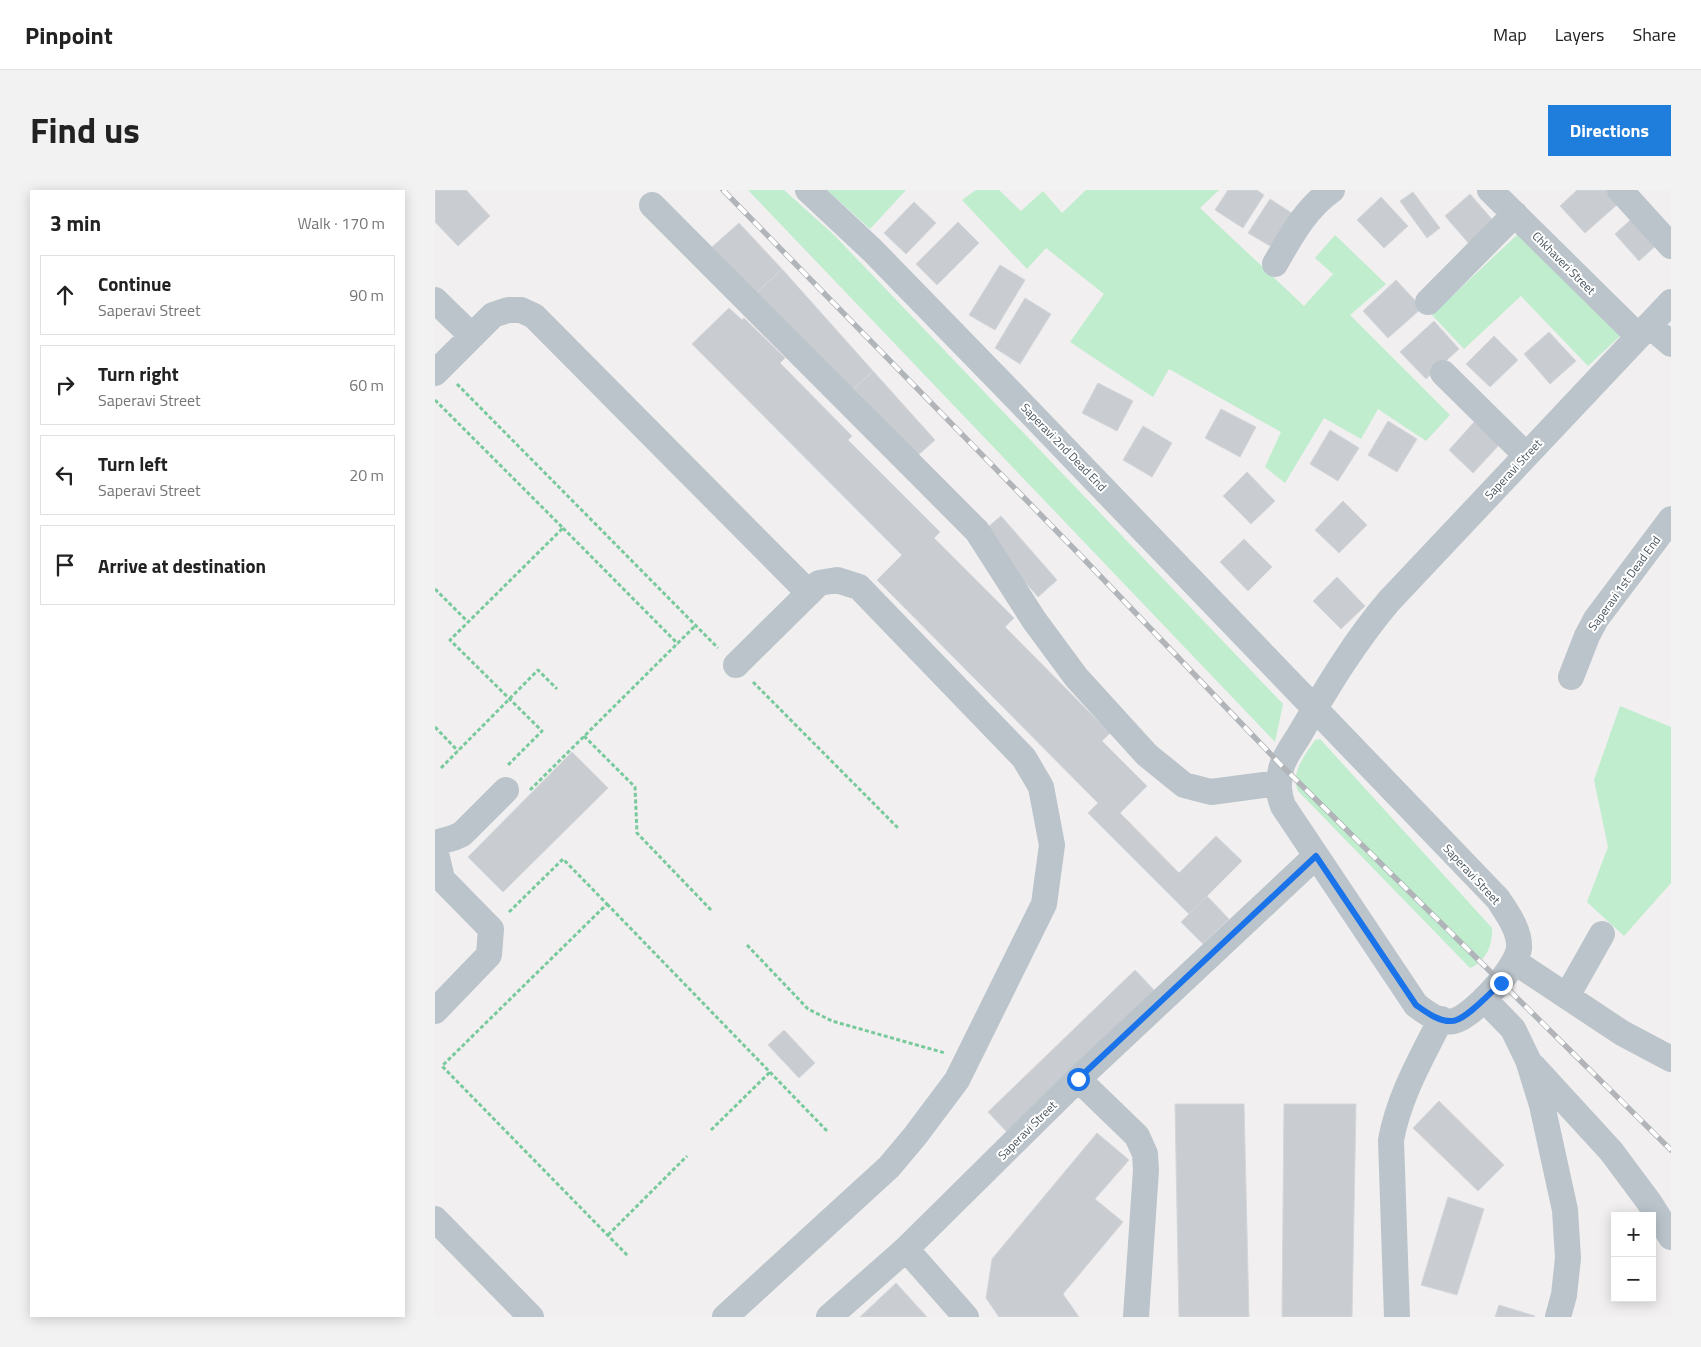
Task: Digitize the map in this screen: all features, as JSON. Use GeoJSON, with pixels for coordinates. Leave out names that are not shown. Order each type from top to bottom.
{"type":"FeatureCollection","features":[{"type":"Feature","properties":{"kind":"street","name":"Saperavi 2nd Dead End"},"geometry":{"type":"LineString","coordinates":[[808,190],[879,257],[1315,708]]}},
{"type":"Feature","properties":{"kind":"street"},"geometry":{"type":"LineString","coordinates":[[1275,264],[1310,209],[1332,190]]}},
{"type":"Feature","properties":{"kind":"street","name":"Chkhaveri Street"},"geometry":{"type":"LineString","coordinates":[[1491,190],[1644,331]]}},
{"type":"Feature","properties":{"kind":"street"},"geometry":{"type":"LineString","coordinates":[[1620,190],[1671,246]]}},
{"type":"Feature","properties":{"kind":"street"},"geometry":{"type":"LineString","coordinates":[[652,205],[977,531],[1034,620],[1076,676],[1147,755],[1185,785],[1211,792],[1278,783]]}},
{"type":"Feature","properties":{"kind":"street"},"geometry":{"type":"LineString","coordinates":[[1428,302],[1515,214]]}},
{"type":"Feature","properties":{"kind":"street"},"geometry":{"type":"LineString","coordinates":[[435,300],[472,336]]}},
{"type":"Feature","properties":{"kind":"street","name":"Saperavi Street"},"geometry":{"type":"LineString","coordinates":[[1441,1019],[1453,1022],[1462,1017],[1501,983],[1515,962],[1519,947],[1511,917],[1498,899],[1315,708],[1340,666],[1384,606],[1671,302]]}},
{"type":"Feature","properties":{"kind":"street"},"geometry":{"type":"LineString","coordinates":[[438,370],[493,315],[508,310],[521,310],[534,316],[809,593]]}},
{"type":"Feature","properties":{"kind":"street"},"geometry":{"type":"LineString","coordinates":[[1644,331],[1671,344]]}},
{"type":"Feature","properties":{"kind":"street"},"geometry":{"type":"LineString","coordinates":[[1443,373],[1526,455]]}},
{"type":"Feature","properties":{"kind":"street","name":"Saperavi 1st Dead End"},"geometry":{"type":"LineString","coordinates":[[1571,677],[1587,636],[1596,619],[1671,519]]}},
{"type":"Feature","properties":{"kind":"street"},"geometry":{"type":"LineString","coordinates":[[725,1317],[889,1166],[915,1136],[957,1080],[1044,904],[1052,845],[1041,787],[1024,758],[859,587],[837,580],[819,583],[736,665]]}},
{"type":"Feature","properties":{"kind":"street"},"geometry":{"type":"LineString","coordinates":[[1315,708],[1282,766],[1278,783],[1283,806],[1416,1005],[1441,1019],[1404,1092],[1395,1118],[1391,1140],[1397,1317]]}},
{"type":"Feature","properties":{"kind":"street"},"geometry":{"type":"LineString","coordinates":[[435,843],[462,834],[506,790]]}},
{"type":"Feature","properties":{"kind":"street"},"geometry":{"type":"LineString","coordinates":[[435,849],[442,879],[491,929],[489,955],[435,1011]]}},
{"type":"Feature","properties":{"kind":"street","name":"Saperavi Street"},"geometry":{"type":"LineString","coordinates":[[829,1317],[907,1249],[1078,1079],[1316,856]]}},
{"type":"Feature","properties":{"kind":"street"},"geometry":{"type":"LineString","coordinates":[[1567,996],[1602,934]]}},
{"type":"Feature","properties":{"kind":"street"},"geometry":{"type":"LineString","coordinates":[[1515,962],[1623,1033],[1671,1059]]}},
{"type":"Feature","properties":{"kind":"street"},"geometry":{"type":"LineString","coordinates":[[1484,999],[1513,1030],[1528,1060],[1542,1105],[1565,1210],[1568,1258],[1558,1317]]}},
{"type":"Feature","properties":{"kind":"street"},"geometry":{"type":"LineString","coordinates":[[1528,1060],[1611,1151],[1649,1202],[1671,1237]]}},
{"type":"Feature","properties":{"kind":"street"},"geometry":{"type":"LineString","coordinates":[[1078,1079],[1137,1136],[1145,1154],[1146,1170],[1136,1317]]}},
{"type":"Feature","properties":{"kind":"street"},"geometry":{"type":"LineString","coordinates":[[435,1219],[531,1317]]}},
{"type":"Feature","properties":{"kind":"street"},"geometry":{"type":"LineString","coordinates":[[907,1249],[966,1317]]}},
{"type":"Feature","properties":{"kind":"path"},"geometry":{"type":"LineString","coordinates":[[438,370],[899,829]]}},
{"type":"Feature","properties":{"kind":"path"},"geometry":{"type":"LineString","coordinates":[[435,400],[678,644]]}},
{"type":"Feature","properties":{"kind":"path"},"geometry":{"type":"LineString","coordinates":[[563,528],[450,640],[542,731],[495,778],[518,802],[696,625]]}},
{"type":"Feature","properties":{"kind":"path"},"geometry":{"type":"LineString","coordinates":[[435,589],[468,622]]}},
{"type":"Feature","properties":{"kind":"path"},"geometry":{"type":"LineString","coordinates":[[441,768],[538,670],[557,689]]}},
{"type":"Feature","properties":{"kind":"path"},"geometry":{"type":"LineString","coordinates":[[435,727],[458,751]]}},
{"type":"Feature","properties":{"kind":"path"},"geometry":{"type":"LineString","coordinates":[[584,736],[635,787],[637,833],[711,910]]}},
{"type":"Feature","properties":{"kind":"path"},"geometry":{"type":"LineString","coordinates":[[491,929],[563,859],[828,1132]]}},
{"type":"Feature","properties":{"kind":"path"},"geometry":{"type":"LineString","coordinates":[[607,904],[442,1066],[628,1256]]}},
{"type":"Feature","properties":{"kind":"path"},"geometry":{"type":"LineString","coordinates":[[747,945],[808,1009],[832,1021],[967,1059]]}},
{"type":"Feature","properties":{"kind":"path"},"geometry":{"type":"LineString","coordinates":[[711,1130],[770,1072]]}},
{"type":"Feature","properties":{"kind":"path"},"geometry":{"type":"LineString","coordinates":[[608,1235],[687,1156]]}},
{"type":"Feature","properties":{"kind":"green space"},"geometry":{"type":"Polygon","coordinates":[[[748,190],[784,190],[834,235],[1283,704],[1275,742],[748,190]]]}},
{"type":"Feature","properties":{"kind":"green space"},"geometry":{"type":"Polygon","coordinates":[[[827,190],[906,190],[870,229],[827,190]]]}},
{"type":"Feature","properties":{"kind":"green space"},"geometry":{"type":"Polygon","coordinates":[[[976,190],[999,190],[1021,211],[1043,191],[1062,213],[1086,190],[1219,190],[1200,208],[1304,306],[1333,274],[1315,258],[1335,235],[1386,284],[1350,315],[1450,415],[1426,441],[1378,409],[1361,439],[1324,418],[1285,483],[1265,467],[1281,432],[1169,369],[1153,397],[1070,342],[1104,294],[1046,248],[1027,269],[962,200],[976,190]]]}},
{"type":"Feature","properties":{"kind":"green space"},"geometry":{"type":"Polygon","coordinates":[[[1520,232],[1620,336],[1588,366],[1521,296],[1464,349],[1432,315],[1520,232]]]}},
{"type":"Feature","properties":{"kind":"green space"},"geometry":{"type":"Polygon","coordinates":[[[1620,706],[1671,727],[1671,883],[1624,936],[1587,902],[1608,847],[1594,780],[1620,706]]]}},
{"type":"Feature","properties":{"kind":"green space"},"geometry":{"type":"Polygon","coordinates":[[[1320,739],[1492,928],[1490,946],[1484,957],[1476,965],[1470,968],[1298,791],[1296,784],[1297,771],[1315,740],[1320,739]]]}},
{"type":"Feature","properties":{"kind":"building"},"geometry":{"type":"Polygon","coordinates":[[[435,190],[466,190],[490,216],[458,246],[435,222],[435,190]]]}},
{"type":"Feature","properties":{"kind":"building"},"geometry":{"type":"Polygon","coordinates":[[[1228,190],[1257,190],[1264,195],[1243,228],[1215,210],[1228,190]]]}},
{"type":"Feature","properties":{"kind":"building"},"geometry":{"type":"Polygon","coordinates":[[[1577,190],[1607,190],[1619,203],[1585,233],[1560,206],[1577,190]]]}},
{"type":"Feature","properties":{"kind":"building"},"geometry":{"type":"Polygon","coordinates":[[[1413,192],[1440,228],[1427,238],[1400,201],[1413,192]]]}},
{"type":"Feature","properties":{"kind":"building"},"geometry":{"type":"Polygon","coordinates":[[[1470,194],[1496,224],[1471,246],[1445,216],[1470,194]]]}},
{"type":"Feature","properties":{"kind":"building"},"geometry":{"type":"Polygon","coordinates":[[[1381,197],[1408,226],[1384,248],[1357,220],[1381,197]]]}},
{"type":"Feature","properties":{"kind":"building"},"geometry":{"type":"Polygon","coordinates":[[[1270,199],[1298,217],[1277,250],[1248,233],[1270,199]]]}},
{"type":"Feature","properties":{"kind":"building"},"geometry":{"type":"Polygon","coordinates":[[[914,202],[936,223],[906,254],[884,233],[914,202]]]}},
{"type":"Feature","properties":{"kind":"building"},"geometry":{"type":"Polygon","coordinates":[[[1637,214],[1661,241],[1639,261],[1615,234],[1637,214]]]}},
{"type":"Feature","properties":{"kind":"building"},"geometry":{"type":"Polygon","coordinates":[[[958,222],[979,243],[937,285],[916,264],[958,222]]]}},
{"type":"Feature","properties":{"kind":"building"},"geometry":{"type":"Polygon","coordinates":[[[739,223],[782,269],[756,293],[712,247],[739,223]]]}},
{"type":"Feature","properties":{"kind":"building"},"geometry":{"type":"Polygon","coordinates":[[[1000,265],[1025,280],[995,330],[969,315],[1000,265]]]}},
{"type":"Feature","properties":{"kind":"building"},"geometry":{"type":"Polygon","coordinates":[[[782,269],[873,371],[847,395],[756,293],[782,269]]]}},
{"type":"Feature","properties":{"kind":"building"},"geometry":{"type":"Polygon","coordinates":[[[1396,280],[1422,308],[1388,338],[1363,311],[1396,280]]]}},
{"type":"Feature","properties":{"kind":"building"},"geometry":{"type":"Polygon","coordinates":[[[1025,298],[1051,314],[1020,364],[995,348],[1025,298]]]}},
{"type":"Feature","properties":{"kind":"building"},"geometry":{"type":"Polygon","coordinates":[[[729,308],[742,320],[744,318],[785,358],[780,363],[852,436],[848,440],[940,532],[934,538],[1014,618],[1005,627],[1110,733],[1102,741],[1147,786],[1120,813],[1179,873],[1216,836],[1242,861],[1189,914],[1088,813],[1098,803],[877,580],[902,555],[692,344],[729,308]]]}},
{"type":"Feature","properties":{"kind":"building"},"geometry":{"type":"Polygon","coordinates":[[[1434,321],[1459,349],[1426,379],[1400,352],[1434,321]]]}},
{"type":"Feature","properties":{"kind":"building"},"geometry":{"type":"Polygon","coordinates":[[[1549,332],[1576,361],[1550,384],[1524,354],[1549,332]]]}},
{"type":"Feature","properties":{"kind":"building"},"geometry":{"type":"Polygon","coordinates":[[[1494,336],[1518,360],[1490,387],[1466,364],[1494,336]]]}},
{"type":"Feature","properties":{"kind":"building"},"geometry":{"type":"Polygon","coordinates":[[[873,371],[935,440],[916,457],[854,389],[873,371]]]}},
{"type":"Feature","properties":{"kind":"building"},"geometry":{"type":"Polygon","coordinates":[[[1098,383],[1133,401],[1117,431],[1082,413],[1098,383]]]}},
{"type":"Feature","properties":{"kind":"building"},"geometry":{"type":"Polygon","coordinates":[[[1221,409],[1256,427],[1240,457],[1205,438],[1221,409]]]}},
{"type":"Feature","properties":{"kind":"building"},"geometry":{"type":"Polygon","coordinates":[[[1388,421],[1417,439],[1397,472],[1368,455],[1388,421]]]}},
{"type":"Feature","properties":{"kind":"building"},"geometry":{"type":"Polygon","coordinates":[[[1475,421],[1500,444],[1473,473],[1449,450],[1475,421]]]}},
{"type":"Feature","properties":{"kind":"building"},"geometry":{"type":"Polygon","coordinates":[[[1143,426],[1172,443],[1152,477],[1123,460],[1143,426]]]}},
{"type":"Feature","properties":{"kind":"building"},"geometry":{"type":"Polygon","coordinates":[[[1330,430],[1359,448],[1338,481],[1310,464],[1330,430]]]}},
{"type":"Feature","properties":{"kind":"building"},"geometry":{"type":"Polygon","coordinates":[[[1247,472],[1275,501],[1251,524],[1223,496],[1247,472]]]}},
{"type":"Feature","properties":{"kind":"building"},"geometry":{"type":"Polygon","coordinates":[[[1343,501],[1367,525],[1339,553],[1315,530],[1343,501]]]}},
{"type":"Feature","properties":{"kind":"building"},"geometry":{"type":"Polygon","coordinates":[[[1001,516],[1057,580],[1038,597],[982,532],[1001,516]]]}},
{"type":"Feature","properties":{"kind":"building"},"geometry":{"type":"Polygon","coordinates":[[[1244,539],[1272,567],[1248,591],[1220,562],[1244,539]]]}},
{"type":"Feature","properties":{"kind":"building"},"geometry":{"type":"Polygon","coordinates":[[[1337,577],[1365,606],[1341,629],[1313,601],[1337,577]]]}},
{"type":"Feature","properties":{"kind":"building"},"geometry":{"type":"Polygon","coordinates":[[[572,752],[608,788],[503,892],[468,857],[572,752]]]}},
{"type":"Feature","properties":{"kind":"building"},"geometry":{"type":"Polygon","coordinates":[[[1207,896],[1229,919],[1203,944],[1181,922],[1207,896]]]}},
{"type":"Feature","properties":{"kind":"building"},"geometry":{"type":"Polygon","coordinates":[[[1135,970],[1155,991],[1008,1133],[988,1112],[1135,970]]]}},
{"type":"Feature","properties":{"kind":"building"},"geometry":{"type":"Polygon","coordinates":[[[784,1030],[815,1063],[799,1078],[768,1045],[784,1030]]]}},
{"type":"Feature","properties":{"kind":"building"},"geometry":{"type":"Polygon","coordinates":[[[1439,1101],[1504,1165],[1478,1191],[1413,1128],[1439,1101]]]}},
{"type":"Feature","properties":{"kind":"building"},"geometry":{"type":"Polygon","coordinates":[[[1175,1104],[1244,1104],[1249,1317],[1179,1317],[1175,1104]]]}},
{"type":"Feature","properties":{"kind":"building"},"geometry":{"type":"Polygon","coordinates":[[[1284,1104],[1356,1104],[1352,1317],[1282,1317],[1284,1104]]]}},
{"type":"Feature","properties":{"kind":"building"},"geometry":{"type":"Polygon","coordinates":[[[1097,1133],[1129,1160],[1095,1199],[1123,1222],[1063,1294],[1079,1317],[999,1317],[986,1298],[992,1259],[1097,1133]]]}},
{"type":"Feature","properties":{"kind":"building"},"geometry":{"type":"Polygon","coordinates":[[[1448,1197],[1484,1209],[1457,1295],[1421,1285],[1448,1197]]]}},
{"type":"Feature","properties":{"kind":"building"},"geometry":{"type":"Polygon","coordinates":[[[896,1283],[927,1317],[860,1317],[896,1283]]]}},
{"type":"Feature","properties":{"kind":"building"},"geometry":{"type":"Polygon","coordinates":[[[1499,1305],[1535,1316],[1495,1317],[1499,1305]]]}},
{"type":"Feature","properties":{"kind":"railway"},"geometry":{"type":"LineString","coordinates":[[723,190],[1081,556],[1282,766],[1671,1150]]}},
{"type":"Feature","properties":{"kind":"route"},"geometry":{"type":"LineString","coordinates":[[1078,1079],[1316,856],[1416,1005],[1441,1019],[1453,1022],[1462,1017],[1501,983]]}}]}
